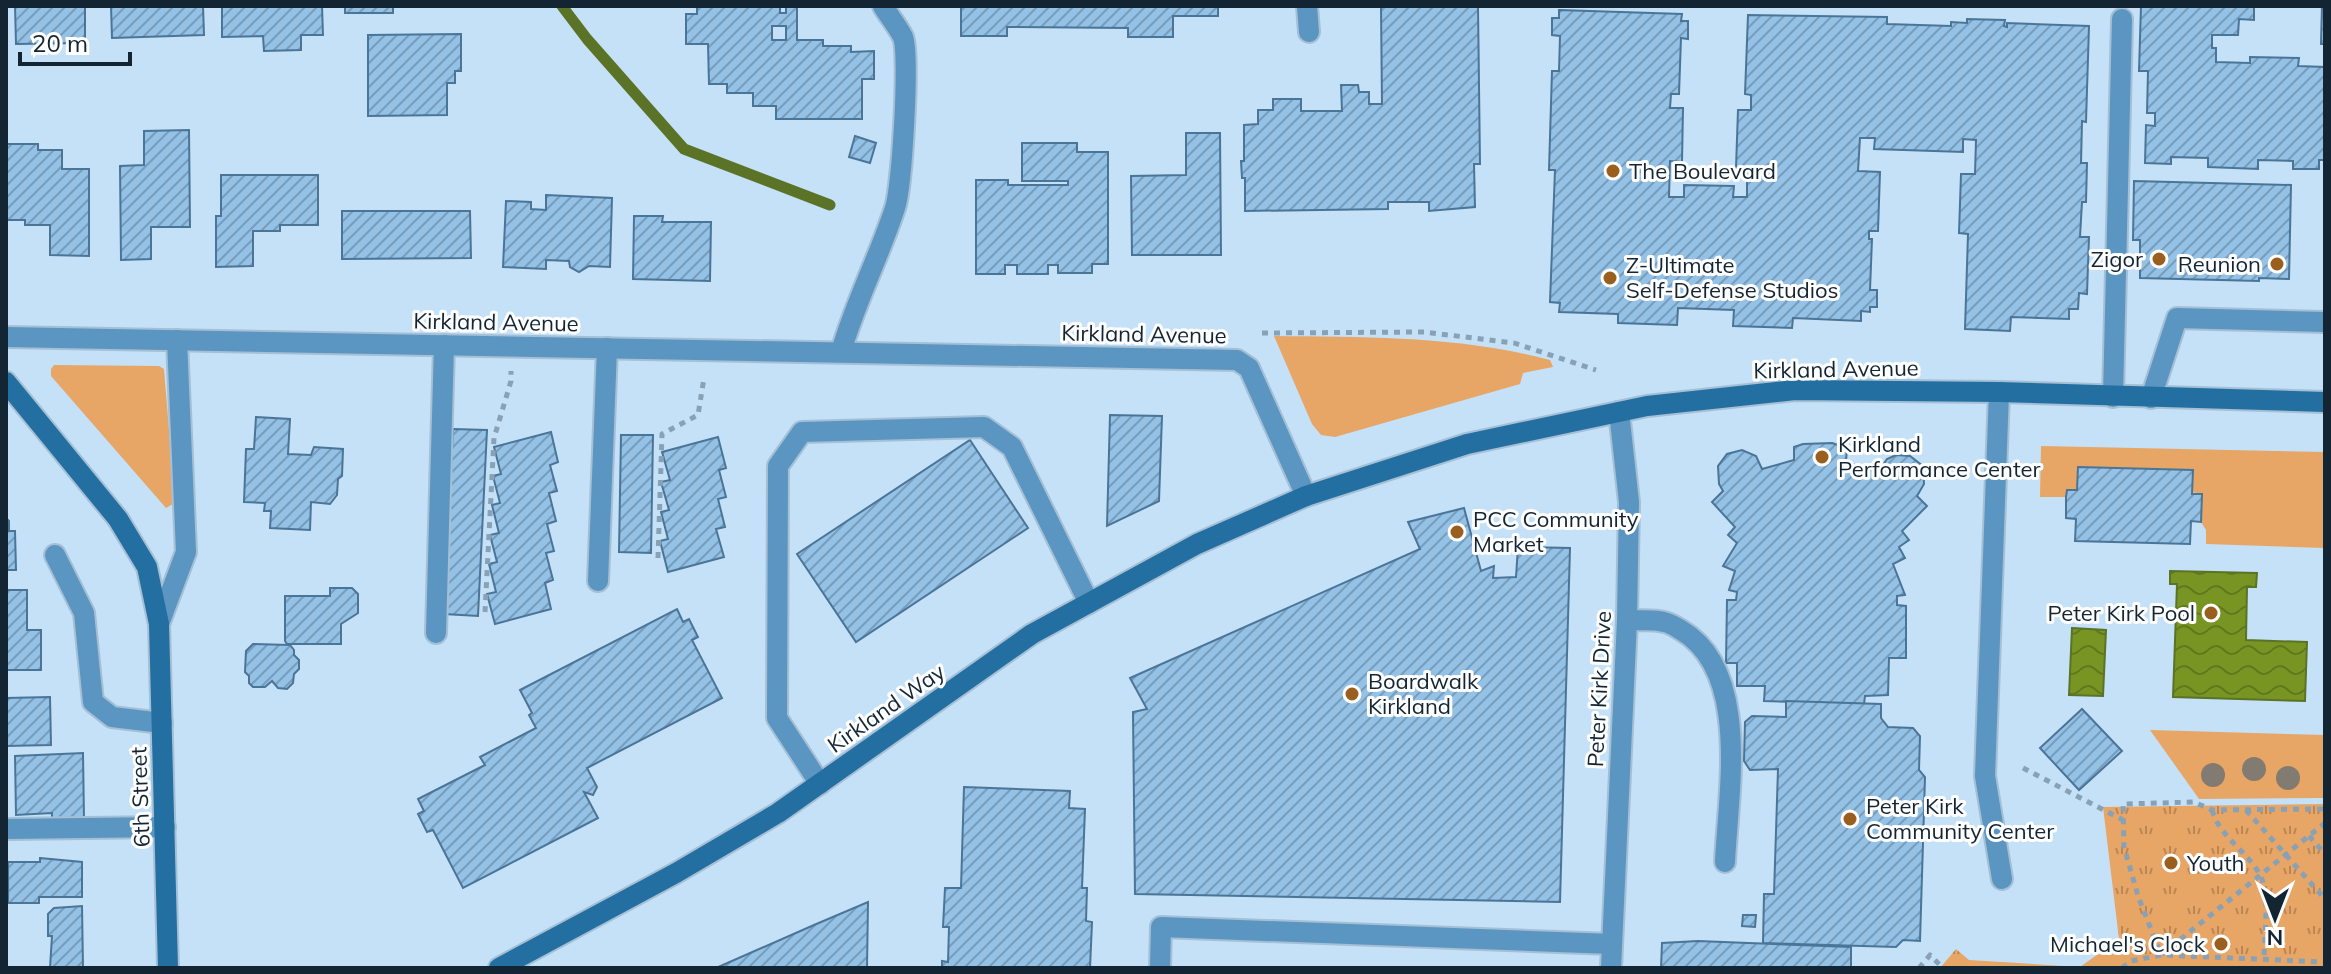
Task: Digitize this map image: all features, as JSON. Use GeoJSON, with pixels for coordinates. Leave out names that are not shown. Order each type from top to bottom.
{"type":"FeatureCollection","features":[{"type":"Feature","properties":{"kind":"main road","name":"6th Street"},"geometry":{"type":"LineString","coordinates":[[6,382],[118,519],[147,567],[159,624],[168,968]]}},
{"type":"Feature","properties":{"kind":"main road","name":"Kirkland Avenue"},"geometry":{"type":"LineString","coordinates":[[1306,496],[1467,444],[1647,406],[1795,390],[1999,392],[2325,402]]}},
{"type":"Feature","properties":{"kind":"main road","name":"Kirkland Way"},"geometry":{"type":"LineString","coordinates":[[499,968],[676,873],[778,813],[1032,634],[1197,544],[1306,496]]}},
{"type":"Feature","properties":{"kind":"street"},"geometry":{"type":"LineString","coordinates":[[841,352],[896,205],[898,191],[902,152],[904,39],[883,6]]}},
{"type":"Feature","properties":{"kind":"street"},"geometry":{"type":"LineString","coordinates":[[1307,6],[1309,32]]}},
{"type":"Feature","properties":{"kind":"street"},"geometry":{"type":"LineString","coordinates":[[2113,397],[2122,19]]}},
{"type":"Feature","properties":{"kind":"street"},"geometry":{"type":"LineString","coordinates":[[2151,398],[2177,318],[2325,322]]}},
{"type":"Feature","properties":{"kind":"street","name":"Kirkland Avenue"},"geometry":{"type":"LineString","coordinates":[[6,337],[1237,360],[1249,368],[1306,496]]}},
{"type":"Feature","properties":{"kind":"street","name":"6th Street"},"geometry":{"type":"LineString","coordinates":[[159,624],[186,552],[177,340]]}},
{"type":"Feature","properties":{"kind":"street"},"geometry":{"type":"LineString","coordinates":[[436,633],[444,345]]}},
{"type":"Feature","properties":{"kind":"street"},"geometry":{"type":"LineString","coordinates":[[598,581],[607,348]]}},
{"type":"Feature","properties":{"kind":"street"},"geometry":{"type":"LineString","coordinates":[[1999,392],[1985,776],[2002,879]]}},
{"type":"Feature","properties":{"kind":"street","name":"Peter Kirk Drive"},"geometry":{"type":"LineString","coordinates":[[1611,968],[1627,620],[1629,502],[1619,412]]}},
{"type":"Feature","properties":{"kind":"street"},"geometry":{"type":"LineString","coordinates":[[820,784],[777,718],[778,466],[802,432],[984,427],[1012,447],[1089,603]]}},
{"type":"Feature","properties":{"kind":"street"},"geometry":{"type":"LineString","coordinates":[[55,555],[84,613],[93,702],[112,717],[162,723]]}},
{"type":"Feature","properties":{"kind":"street"},"geometry":{"type":"LineString","coordinates":[[1627,620],[1666,622],[1692,637],[1713,661],[1725,692],[1730,728],[1725,862]]}},
{"type":"Feature","properties":{"kind":"street"},"geometry":{"type":"LineString","coordinates":[[6,829],[165,827]]}},
{"type":"Feature","properties":{"kind":"street"},"geometry":{"type":"LineString","coordinates":[[1160,968],[1161,927],[1612,944]]}},
{"type":"Feature","properties":{"kind":"path"},"geometry":{"type":"LineString","coordinates":[[1262,333],[1424,332],[1514,343],[1596,370]]}},
{"type":"Feature","properties":{"kind":"path"},"geometry":{"type":"LineString","coordinates":[[485,612],[494,438],[511,381],[510,346]]}},
{"type":"Feature","properties":{"kind":"path"},"geometry":{"type":"LineString","coordinates":[[658,558],[662,434],[698,415],[705,385],[702,350]]}},
{"type":"Feature","properties":{"kind":"path"},"geometry":{"type":"LineString","coordinates":[[2023,768],[2123,820]]}},
{"type":"Feature","properties":{"kind":"path"},"geometry":{"type":"LineString","coordinates":[[2161,955],[2138,896],[2124,847],[2123,804],[2194,802],[2212,810],[2323,809]]}},
{"type":"Feature","properties":{"kind":"path"},"geometry":{"type":"LineString","coordinates":[[2212,810],[2216,824],[2260,875],[2265,889],[2264,960]]}},
{"type":"Feature","properties":{"kind":"path"},"geometry":{"type":"LineString","coordinates":[[2245,810],[2325,899]]}},
{"type":"Feature","properties":{"kind":"path"},"geometry":{"type":"LineString","coordinates":[[2161,955],[2325,823]]}},
{"type":"Feature","properties":{"kind":"path"},"geometry":{"type":"LineString","coordinates":[[2309,836],[2325,854]]}},
{"type":"Feature","properties":{"kind":"path"},"geometry":{"type":"LineString","coordinates":[[1919,968],[1930,955],[1943,968]]}},
{"type":"Feature","properties":{"kind":"path"},"geometry":{"type":"LineString","coordinates":[[2122,968],[2131,961],[2161,955],[2325,962]]}},
{"type":"Feature","properties":{"kind":"green space"},"geometry":{"type":"Polygon","coordinates":[[[1274,336],[1448,342],[1550,360],[1553,367],[1523,373],[1520,384],[1335,437],[1321,435],[1312,424],[1274,336]]]}},
{"type":"Feature","properties":{"kind":"green space"},"geometry":{"type":"Polygon","coordinates":[[[54,365],[159,366],[164,369],[175,503],[166,508],[51,376],[54,365]]]}},
{"type":"Feature","properties":{"kind":"green space"},"geometry":{"type":"Polygon","coordinates":[[[2041,446],[2325,452],[2325,548],[2206,544],[2206,530],[2201,522],[2201,494],[2078,467],[2077,490],[2066,497],[2040,497],[2041,446]]]}},
{"type":"Feature","properties":{"kind":"green space"},"geometry":{"type":"Polygon","coordinates":[[[2150,730],[2325,735],[2325,798],[2199,799],[2150,730]]]}},
{"type":"Feature","properties":{"kind":"green space"},"geometry":{"type":"Polygon","coordinates":[[[2325,804],[2325,968],[1940,968],[1956,949],[1969,960],[2080,967],[2119,939],[2103,807],[2325,804]]]}},
{"type":"Feature","properties":{"kind":"water","name":"Peter Kirk Pool"},"geometry":{"type":"Polygon","coordinates":[[[2170,571],[2257,573],[2256,587],[2247,587],[2246,640],[2307,642],[2305,701],[2173,697],[2177,584],[2170,584],[2170,571]]]}},
{"type":"Feature","properties":{"kind":"water"},"geometry":{"type":"Polygon","coordinates":[[[2072,628],[2106,630],[2103,696],[2069,695],[2072,628]]]}},
{"type":"Feature","properties":{"kind":"building"},"geometry":{"type":"Polygon","coordinates":[[[15,6],[85,6],[85,43],[16,44],[15,6]]]}},
{"type":"Feature","properties":{"kind":"building"},"geometry":{"type":"Polygon","coordinates":[[[111,6],[203,6],[204,35],[112,38],[111,6]]]}},
{"type":"Feature","properties":{"kind":"building"},"geometry":{"type":"Polygon","coordinates":[[[222,6],[322,6],[323,35],[301,35],[301,50],[264,51],[263,36],[222,37],[222,6]]]}},
{"type":"Feature","properties":{"kind":"building"},"geometry":{"type":"Polygon","coordinates":[[[345,6],[393,6],[393,13],[345,13],[345,6]]]}},
{"type":"Feature","properties":{"kind":"building"},"geometry":{"type":"Polygon","coordinates":[[[697,6],[780,6],[780,13],[786,13],[786,6],[797,6],[797,40],[823,40],[823,46],[851,46],[851,52],[874,51],[874,79],[862,79],[862,119],[776,119],[776,106],[753,106],[753,93],[727,93],[727,84],[709,84],[708,44],[686,44],[686,14],[697,14],[697,6]],[[772,26],[772,40],[786,40],[786,26],[772,26]]]}},
{"type":"Feature","properties":{"kind":"building"},"geometry":{"type":"Polygon","coordinates":[[[961,6],[1218,6],[1218,16],[1173,16],[1173,37],[1128,37],[1128,28],[1007,27],[1007,36],[961,36],[961,6]]]}},
{"type":"Feature","properties":{"kind":"building"},"geometry":{"type":"Polygon","coordinates":[[[1381,6],[1478,6],[1480,164],[1474,164],[1475,207],[1429,211],[1429,202],[1388,202],[1388,209],[1245,211],[1245,178],[1242,178],[1241,161],[1244,161],[1244,125],[1258,124],[1258,110],[1273,110],[1273,99],[1301,99],[1301,111],[1342,111],[1341,85],[1358,85],[1359,92],[1369,92],[1369,104],[1382,104],[1381,6]]]}},
{"type":"Feature","properties":{"kind":"building"},"geometry":{"type":"Polygon","coordinates":[[[2141,6],[2254,6],[2254,20],[2239,19],[2238,35],[2212,35],[2216,62],[2250,63],[2250,57],[2299,58],[2298,66],[2325,67],[2325,160],[2319,160],[2319,169],[2293,169],[2293,161],[2258,160],[2258,169],[2208,167],[2208,158],[2171,157],[2171,164],[2145,163],[2146,125],[2155,126],[2155,113],[2147,113],[2148,71],[2139,71],[2141,6]]]}},
{"type":"Feature","properties":{"kind":"building"},"geometry":{"type":"Polygon","coordinates":[[[2322,6],[2325,6],[2325,44],[2321,44],[2322,6]]]}},
{"type":"Feature","properties":{"kind":"building","name":"The Boulevard"},"geometry":{"type":"Polygon","coordinates":[[[1559,10],[1682,14],[1681,21],[1688,21],[1688,39],[1681,38],[1679,94],[1671,94],[1670,108],[1683,108],[1682,162],[1670,161],[1669,197],[1684,197],[1684,185],[1734,186],[1733,197],[1747,197],[1747,169],[1736,168],[1738,110],[1751,110],[1751,95],[1745,94],[1748,15],[1887,17],[1887,24],[1951,26],[1951,22],[1967,23],[1967,19],[2005,20],[2004,26],[2007,27],[2007,23],[2089,26],[2086,122],[2082,121],[2081,163],[2087,163],[2086,202],[2082,202],[2080,237],[2089,237],[2087,294],[2079,293],[2078,309],[2069,309],[2069,319],[2011,317],[2010,331],[1965,329],[1968,234],[1959,233],[1961,174],[1975,174],[1976,140],[1963,139],[1963,152],[1874,149],[1875,138],[1860,138],[1858,171],[1880,172],[1878,231],[1869,231],[1869,239],[1872,239],[1870,290],[1877,290],[1877,307],[1870,307],[1870,312],[1861,311],[1861,321],[1793,318],[1792,328],[1733,326],[1734,310],[1678,308],[1677,325],[1618,323],[1618,314],[1559,312],[1560,303],[1550,302],[1555,170],[1549,170],[1552,71],[1559,71],[1560,36],[1552,35],[1552,18],[1559,18],[1559,10]]]}},
{"type":"Feature","properties":{"kind":"building"},"geometry":{"type":"Polygon","coordinates":[[[461,34],[461,71],[455,71],[455,83],[447,83],[447,115],[368,116],[368,35],[461,34]]]}},
{"type":"Feature","properties":{"kind":"building"},"geometry":{"type":"Polygon","coordinates":[[[189,130],[190,227],[151,227],[151,259],[121,260],[120,166],[144,165],[144,131],[189,130]]]}},
{"type":"Feature","properties":{"kind":"building"},"geometry":{"type":"Polygon","coordinates":[[[1186,133],[1220,133],[1221,255],[1132,255],[1131,176],[1186,175],[1186,133]]]}},
{"type":"Feature","properties":{"kind":"building"},"geometry":{"type":"Polygon","coordinates":[[[855,136],[876,143],[870,163],[849,157],[855,136]]]}},
{"type":"Feature","properties":{"kind":"building"},"geometry":{"type":"Polygon","coordinates":[[[1022,143],[1077,143],[1077,152],[1108,152],[1108,264],[1092,264],[1092,273],[1058,273],[1058,265],[1048,265],[1048,274],[1017,274],[1017,265],[1005,265],[1005,274],[976,274],[976,180],[1008,180],[1008,185],[1068,185],[1068,181],[1022,181],[1022,143]]]}},
{"type":"Feature","properties":{"kind":"building"},"geometry":{"type":"Polygon","coordinates":[[[6,144],[38,144],[38,150],[62,150],[62,169],[89,169],[89,256],[50,255],[50,225],[25,225],[25,220],[6,220],[6,144]]]}},
{"type":"Feature","properties":{"kind":"building"},"geometry":{"type":"Polygon","coordinates":[[[221,175],[318,175],[318,225],[280,225],[280,231],[253,231],[253,266],[216,267],[216,216],[221,216],[221,175]]]}},
{"type":"Feature","properties":{"kind":"building"},"geometry":{"type":"Polygon","coordinates":[[[2134,181],[2291,185],[2289,279],[2140,278],[2140,240],[2133,240],[2134,181]]]}},
{"type":"Feature","properties":{"kind":"building"},"geometry":{"type":"Polygon","coordinates":[[[546,195],[612,198],[610,267],[589,266],[579,272],[570,267],[569,261],[546,260],[546,269],[503,267],[506,201],[531,202],[531,209],[546,210],[546,195]]]}},
{"type":"Feature","properties":{"kind":"building"},"geometry":{"type":"Polygon","coordinates":[[[342,211],[470,211],[471,258],[342,259],[342,211]]]}},
{"type":"Feature","properties":{"kind":"building"},"geometry":{"type":"Polygon","coordinates":[[[634,216],[663,216],[662,222],[711,222],[710,281],[633,279],[634,216]]]}},
{"type":"Feature","properties":{"kind":"building"},"geometry":{"type":"Polygon","coordinates":[[[1110,415],[1162,416],[1159,501],[1107,526],[1110,415]]]}},
{"type":"Feature","properties":{"kind":"building"},"geometry":{"type":"Polygon","coordinates":[[[256,417],[290,419],[288,454],[311,455],[314,447],[343,449],[342,476],[338,479],[337,495],[330,504],[311,502],[310,530],[270,528],[271,511],[264,511],[265,503],[244,502],[246,449],[254,449],[256,417]]]}},
{"type":"Feature","properties":{"kind":"building"},"geometry":{"type":"Polygon","coordinates":[[[453,429],[487,430],[478,616],[444,614],[453,429]]]}},
{"type":"Feature","properties":{"kind":"building"},"geometry":{"type":"Polygon","coordinates":[[[551,432],[558,462],[550,465],[557,491],[549,493],[556,521],[547,524],[554,551],[546,553],[553,580],[545,583],[551,609],[495,624],[487,594],[496,592],[489,564],[497,562],[490,535],[499,533],[492,505],[500,503],[493,476],[501,474],[494,447],[551,432]]]}},
{"type":"Feature","properties":{"kind":"building"},"geometry":{"type":"Polygon","coordinates":[[[621,435],[653,435],[651,553],[619,552],[621,435]]]}},
{"type":"Feature","properties":{"kind":"building"},"geometry":{"type":"Polygon","coordinates":[[[718,437],[726,468],[719,470],[726,497],[718,499],[725,527],[716,529],[724,557],[668,572],[660,541],[668,539],[661,512],[669,510],[661,482],[670,480],[662,452],[718,437]]]}},
{"type":"Feature","properties":{"kind":"building"},"geometry":{"type":"Polygon","coordinates":[[[970,440],[1028,528],[856,642],[797,554],[970,440]]]}},
{"type":"Feature","properties":{"kind":"building","name":"Kirkland Performance Center"},"geometry":{"type":"Polygon","coordinates":[[[1832,443],[1847,448],[1846,462],[1878,472],[1887,459],[1896,455],[1910,456],[1923,466],[1924,484],[1917,496],[1927,506],[1902,531],[1909,540],[1899,547],[1905,558],[1893,564],[1905,595],[1897,596],[1897,605],[1906,606],[1906,658],[1889,658],[1888,695],[1865,696],[1864,704],[1764,701],[1765,686],[1737,686],[1737,663],[1726,663],[1727,600],[1736,600],[1737,592],[1729,590],[1735,571],[1723,566],[1737,543],[1728,535],[1735,527],[1712,502],[1723,491],[1719,484],[1718,466],[1727,454],[1742,450],[1756,456],[1762,469],[1794,460],[1794,447],[1832,443]]]}},
{"type":"Feature","properties":{"kind":"building"},"geometry":{"type":"Polygon","coordinates":[[[2078,467],[2193,470],[2192,494],[2202,494],[2201,522],[2191,521],[2190,544],[2075,541],[2076,519],[2066,518],[2066,497],[2067,490],[2077,490],[2078,467]]]}},
{"type":"Feature","properties":{"kind":"building","name":"Boardwalk Kirkland"},"geometry":{"type":"Polygon","coordinates":[[[1464,508],[1481,571],[1494,566],[1493,578],[1516,577],[1518,547],[1570,548],[1560,902],[1135,894],[1133,712],[1147,709],[1130,678],[1420,549],[1408,522],[1464,508]]]}},
{"type":"Feature","properties":{"kind":"building"},"geometry":{"type":"Polygon","coordinates":[[[6,518],[9,531],[15,531],[16,570],[6,570],[6,518]]]}},
{"type":"Feature","properties":{"kind":"building"},"geometry":{"type":"Polygon","coordinates":[[[330,588],[352,588],[358,594],[358,613],[341,624],[341,644],[287,644],[285,596],[330,596],[330,588]]]}},
{"type":"Feature","properties":{"kind":"building"},"geometry":{"type":"Polygon","coordinates":[[[6,590],[27,590],[27,630],[41,630],[41,670],[6,670],[6,590]]]}},
{"type":"Feature","properties":{"kind":"building"},"geometry":{"type":"Polygon","coordinates":[[[677,609],[683,622],[689,619],[698,637],[692,640],[722,698],[587,768],[597,787],[593,795],[584,792],[598,818],[463,888],[433,830],[427,832],[418,814],[424,811],[418,799],[485,765],[480,757],[536,728],[520,690],[677,609]]]}},
{"type":"Feature","properties":{"kind":"building"},"geometry":{"type":"Polygon","coordinates":[[[253,644],[290,645],[294,650],[299,669],[287,689],[278,688],[272,681],[265,687],[253,687],[249,683],[245,672],[246,651],[253,644]]]}},
{"type":"Feature","properties":{"kind":"building"},"geometry":{"type":"Polygon","coordinates":[[[50,697],[51,745],[6,746],[6,698],[50,697]]]}},
{"type":"Feature","properties":{"kind":"building","name":"Peter Kirk Community Center"},"geometry":{"type":"Polygon","coordinates":[[[1786,701],[1881,704],[1881,718],[1888,727],[1913,728],[1920,736],[1919,770],[1925,777],[1920,941],[1903,940],[1896,947],[1763,943],[1764,894],[1774,894],[1778,769],[1750,770],[1744,761],[1745,722],[1752,716],[1786,717],[1786,701]]]}},
{"type":"Feature","properties":{"kind":"building"},"geometry":{"type":"Polygon","coordinates":[[[2082,709],[2122,751],[2079,790],[2040,748],[2082,709]]]}},
{"type":"Feature","properties":{"kind":"building"},"geometry":{"type":"Polygon","coordinates":[[[83,753],[84,820],[52,821],[52,813],[16,815],[15,756],[83,753]]]}},
{"type":"Feature","properties":{"kind":"building"},"geometry":{"type":"Polygon","coordinates":[[[964,787],[1070,791],[1069,808],[1085,809],[1082,888],[1087,888],[1086,921],[1092,922],[1090,968],[942,968],[942,961],[948,962],[949,927],[943,927],[945,888],[961,888],[964,787]]]}},
{"type":"Feature","properties":{"kind":"building"},"geometry":{"type":"Polygon","coordinates":[[[40,858],[82,862],[82,897],[39,897],[39,903],[8,903],[8,862],[40,862],[40,858]]]}},
{"type":"Feature","properties":{"kind":"building"},"geometry":{"type":"Polygon","coordinates":[[[868,902],[867,968],[716,968],[814,925],[868,902]]]}},
{"type":"Feature","properties":{"kind":"building"},"geometry":{"type":"Polygon","coordinates":[[[82,906],[83,968],[50,968],[52,936],[48,936],[48,914],[54,908],[82,906]]]}},
{"type":"Feature","properties":{"kind":"building"},"geometry":{"type":"Polygon","coordinates":[[[1743,915],[1756,915],[1755,927],[1742,926],[1743,915]]]}},
{"type":"Feature","properties":{"kind":"building"},"geometry":{"type":"Polygon","coordinates":[[[1698,941],[1851,947],[1851,968],[1661,968],[1662,943],[1698,941]]]}},
{"type":"Feature","properties":{"kind":"waterway"},"geometry":{"type":"LineString","coordinates":[[562,6],[684,149],[830,205]]}},
{"type":"Feature","properties":{"kind":"place","name":"The Boulevard"},"geometry":{"type":"Point","coordinates":[1613,171]}},
{"type":"Feature","properties":{"kind":"place","name":"Zigor"},"geometry":{"type":"Point","coordinates":[2159,259]}},
{"type":"Feature","properties":{"kind":"place","name":"Reunion"},"geometry":{"type":"Point","coordinates":[2277,264]}},
{"type":"Feature","properties":{"kind":"place","name":"Z-Ultimate Self-Defense Studios"},"geometry":{"type":"Point","coordinates":[1610,278]}},
{"type":"Feature","properties":{"kind":"place","name":"Kirkland Performance Center"},"geometry":{"type":"Point","coordinates":[1822,457]}},
{"type":"Feature","properties":{"kind":"place","name":"PCC Community Market"},"geometry":{"type":"Point","coordinates":[1457,532]}},
{"type":"Feature","properties":{"kind":"place","name":"Peter Kirk Pool"},"geometry":{"type":"Point","coordinates":[2211,613]}},
{"type":"Feature","properties":{"kind":"place","name":"Boardwalk Kirkland"},"geometry":{"type":"Point","coordinates":[1352,694]}},
{"type":"Feature","properties":{"kind":"place","name":"Peter Kirk Community Center"},"geometry":{"type":"Point","coordinates":[1850,819]}},
{"type":"Feature","properties":{"kind":"place","name":"Youth"},"geometry":{"type":"Point","coordinates":[2171,863]}},
{"type":"Feature","properties":{"kind":"place","name":"Michael's Clock"},"geometry":{"type":"Point","coordinates":[2221,944]}}]}
